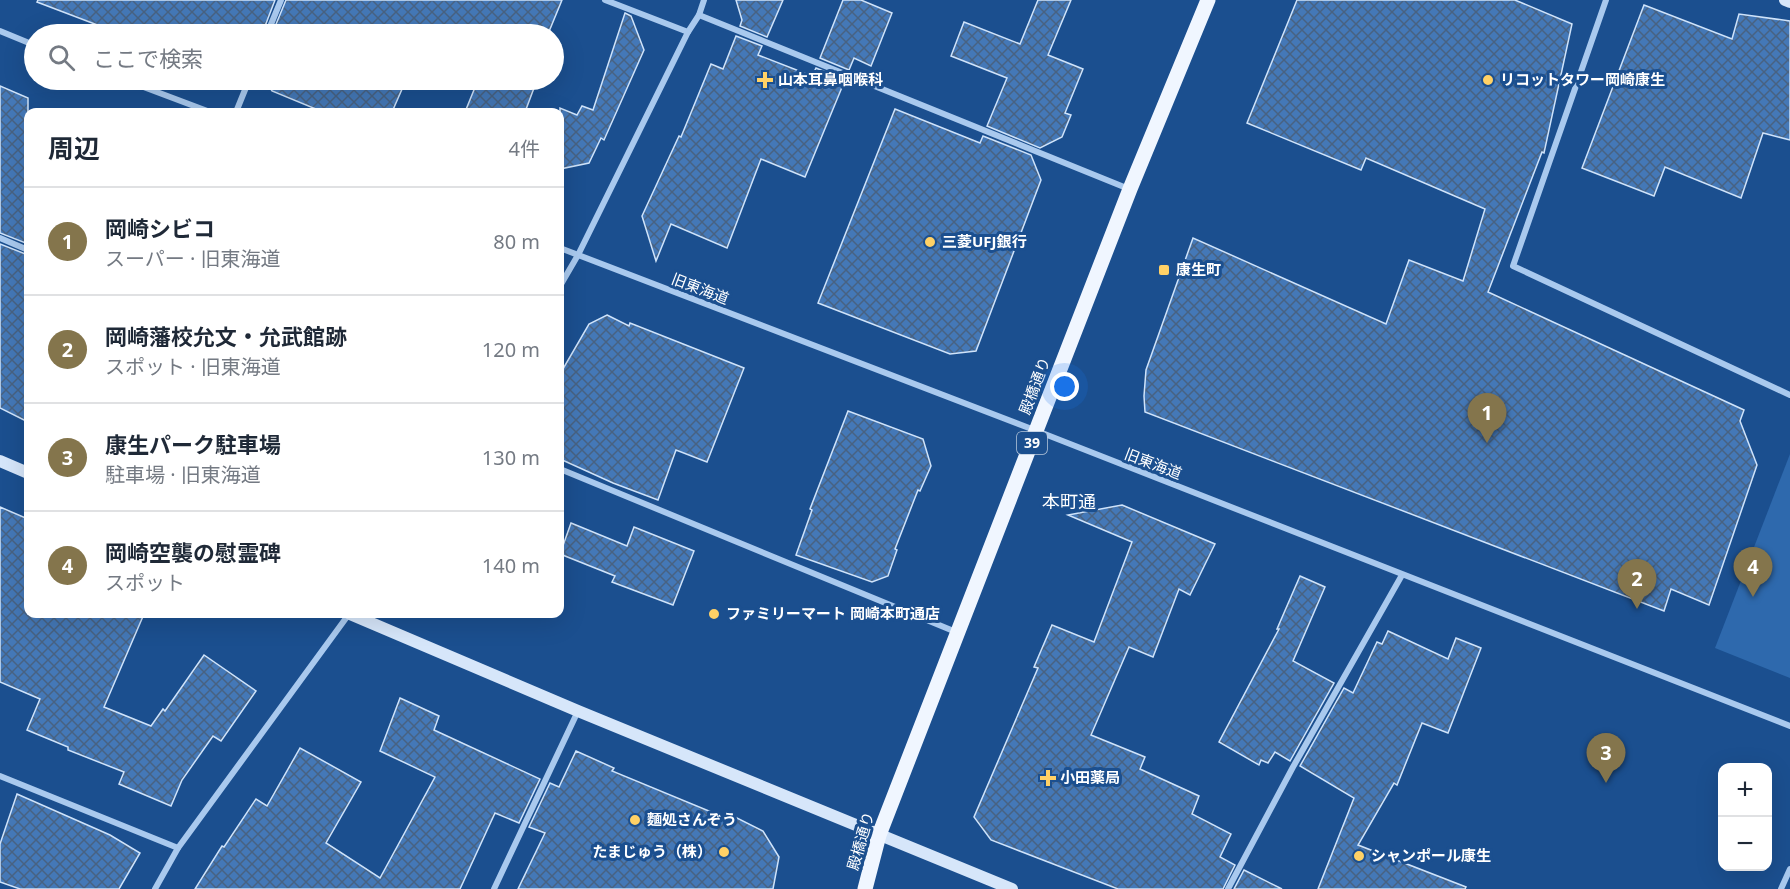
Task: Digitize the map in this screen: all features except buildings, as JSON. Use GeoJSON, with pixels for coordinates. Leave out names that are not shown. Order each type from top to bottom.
{"type":"FeatureCollection","features":[{"type":"Feature","properties":{"kind":"main road","name":"殿橋通り"},"geometry":{"type":"LineString","coordinates":[[866,889],[879,835],[1130,189],[1208,0]]}},
{"type":"Feature","properties":{"kind":"street"},"geometry":{"type":"LineString","coordinates":[[271,24],[281,0]]}},
{"type":"Feature","properties":{"kind":"street"},"geometry":{"type":"LineString","coordinates":[[605,0],[688,32]]}},
{"type":"Feature","properties":{"kind":"street"},"geometry":{"type":"LineString","coordinates":[[564,279],[688,32],[699,15],[704,0]]}},
{"type":"Feature","properties":{"kind":"street"},"geometry":{"type":"LineString","coordinates":[[1606,0],[1513,266],[1790,395]]}},
{"type":"Feature","properties":{"kind":"street"},"geometry":{"type":"LineString","coordinates":[[1785,0],[1790,2]]}},
{"type":"Feature","properties":{"kind":"street"},"geometry":{"type":"LineString","coordinates":[[699,15],[1130,189]]}},
{"type":"Feature","properties":{"kind":"street"},"geometry":{"type":"LineString","coordinates":[[0,31],[24,41]]}},
{"type":"Feature","properties":{"kind":"street"},"geometry":{"type":"LineString","coordinates":[[152,90],[199,108]]}},
{"type":"Feature","properties":{"kind":"street"},"geometry":{"type":"LineString","coordinates":[[238,108],[245,90]]}},
{"type":"Feature","properties":{"kind":"street"},"geometry":{"type":"LineString","coordinates":[[0,238],[24,248]]}},
{"type":"Feature","properties":{"kind":"street","name":"旧東海道"},"geometry":{"type":"LineString","coordinates":[[564,250],[1037,431],[1790,726]]}},
{"type":"Feature","properties":{"kind":"street"},"geometry":{"type":"LineString","coordinates":[[0,461],[24,471]]}},
{"type":"Feature","properties":{"kind":"street"},"geometry":{"type":"LineString","coordinates":[[564,470],[957,633]]}},
{"type":"Feature","properties":{"kind":"street"},"geometry":{"type":"LineString","coordinates":[[1228,889],[1293,767],[1402,575]]}},
{"type":"Feature","properties":{"kind":"street"},"geometry":{"type":"LineString","coordinates":[[155,889],[178,848],[347,618]]}},
{"type":"Feature","properties":{"kind":"street"},"geometry":{"type":"LineString","coordinates":[[359,618],[578,711],[1012,889]]}},
{"type":"Feature","properties":{"kind":"street"},"geometry":{"type":"LineString","coordinates":[[494,889],[578,711]]}},
{"type":"Feature","properties":{"kind":"street"},"geometry":{"type":"LineString","coordinates":[[0,776],[178,848]]}},
{"type":"Feature","properties":{"kind":"street"},"geometry":{"type":"LineString","coordinates":[[1781,889],[1790,869]]}},
{"type":"Feature","properties":{"kind":"shaded area"},"geometry":{"type":"Polygon","coordinates":[[[1790,454],[1790,678],[1715,648],[1790,454]]]}},
{"type":"Feature","properties":{"kind":"place","name":"山本耳鼻咽喉科"},"geometry":{"type":"Point","coordinates":[765,80]}},
{"type":"Feature","properties":{"kind":"place","name":"リコットタワー岡崎康生"},"geometry":{"type":"Point","coordinates":[1488,80]}},
{"type":"Feature","properties":{"kind":"place","name":"三菱UFJ銀行"},"geometry":{"type":"Point","coordinates":[930,242]}},
{"type":"Feature","properties":{"kind":"place","name":"康生町"},"geometry":{"type":"Point","coordinates":[1164,270]}},
{"type":"Feature","properties":{"kind":"place","name":"岡崎シビコ"},"geometry":{"type":"Point","coordinates":[1487,443]}},
{"type":"Feature","properties":{"kind":"place","name":"岡崎空襲の慰霊碑"},"geometry":{"type":"Point","coordinates":[1753,597]}},
{"type":"Feature","properties":{"kind":"place","name":"岡崎藩校允文・允武館跡"},"geometry":{"type":"Point","coordinates":[1637,609]}},
{"type":"Feature","properties":{"kind":"place","name":"ファミリーマート 岡崎本町通店"},"geometry":{"type":"Point","coordinates":[714,614]}},
{"type":"Feature","properties":{"kind":"place","name":"小田薬局"},"geometry":{"type":"Point","coordinates":[1048,778]}},
{"type":"Feature","properties":{"kind":"place","name":"康生パーク駐車場"},"geometry":{"type":"Point","coordinates":[1606,783]}},
{"type":"Feature","properties":{"kind":"place","name":"麵処さんぞう"},"geometry":{"type":"Point","coordinates":[635,820]}},
{"type":"Feature","properties":{"kind":"place","name":"たまじゅう（株）"},"geometry":{"type":"Point","coordinates":[724,852]}},
{"type":"Feature","properties":{"kind":"place","name":"シャンポール康生"},"geometry":{"type":"Point","coordinates":[1359,856]}},
{"type":"Feature","properties":{"kind":"district","name":"本町通"},"geometry":{"type":"Point","coordinates":[1069,502]}}]}
